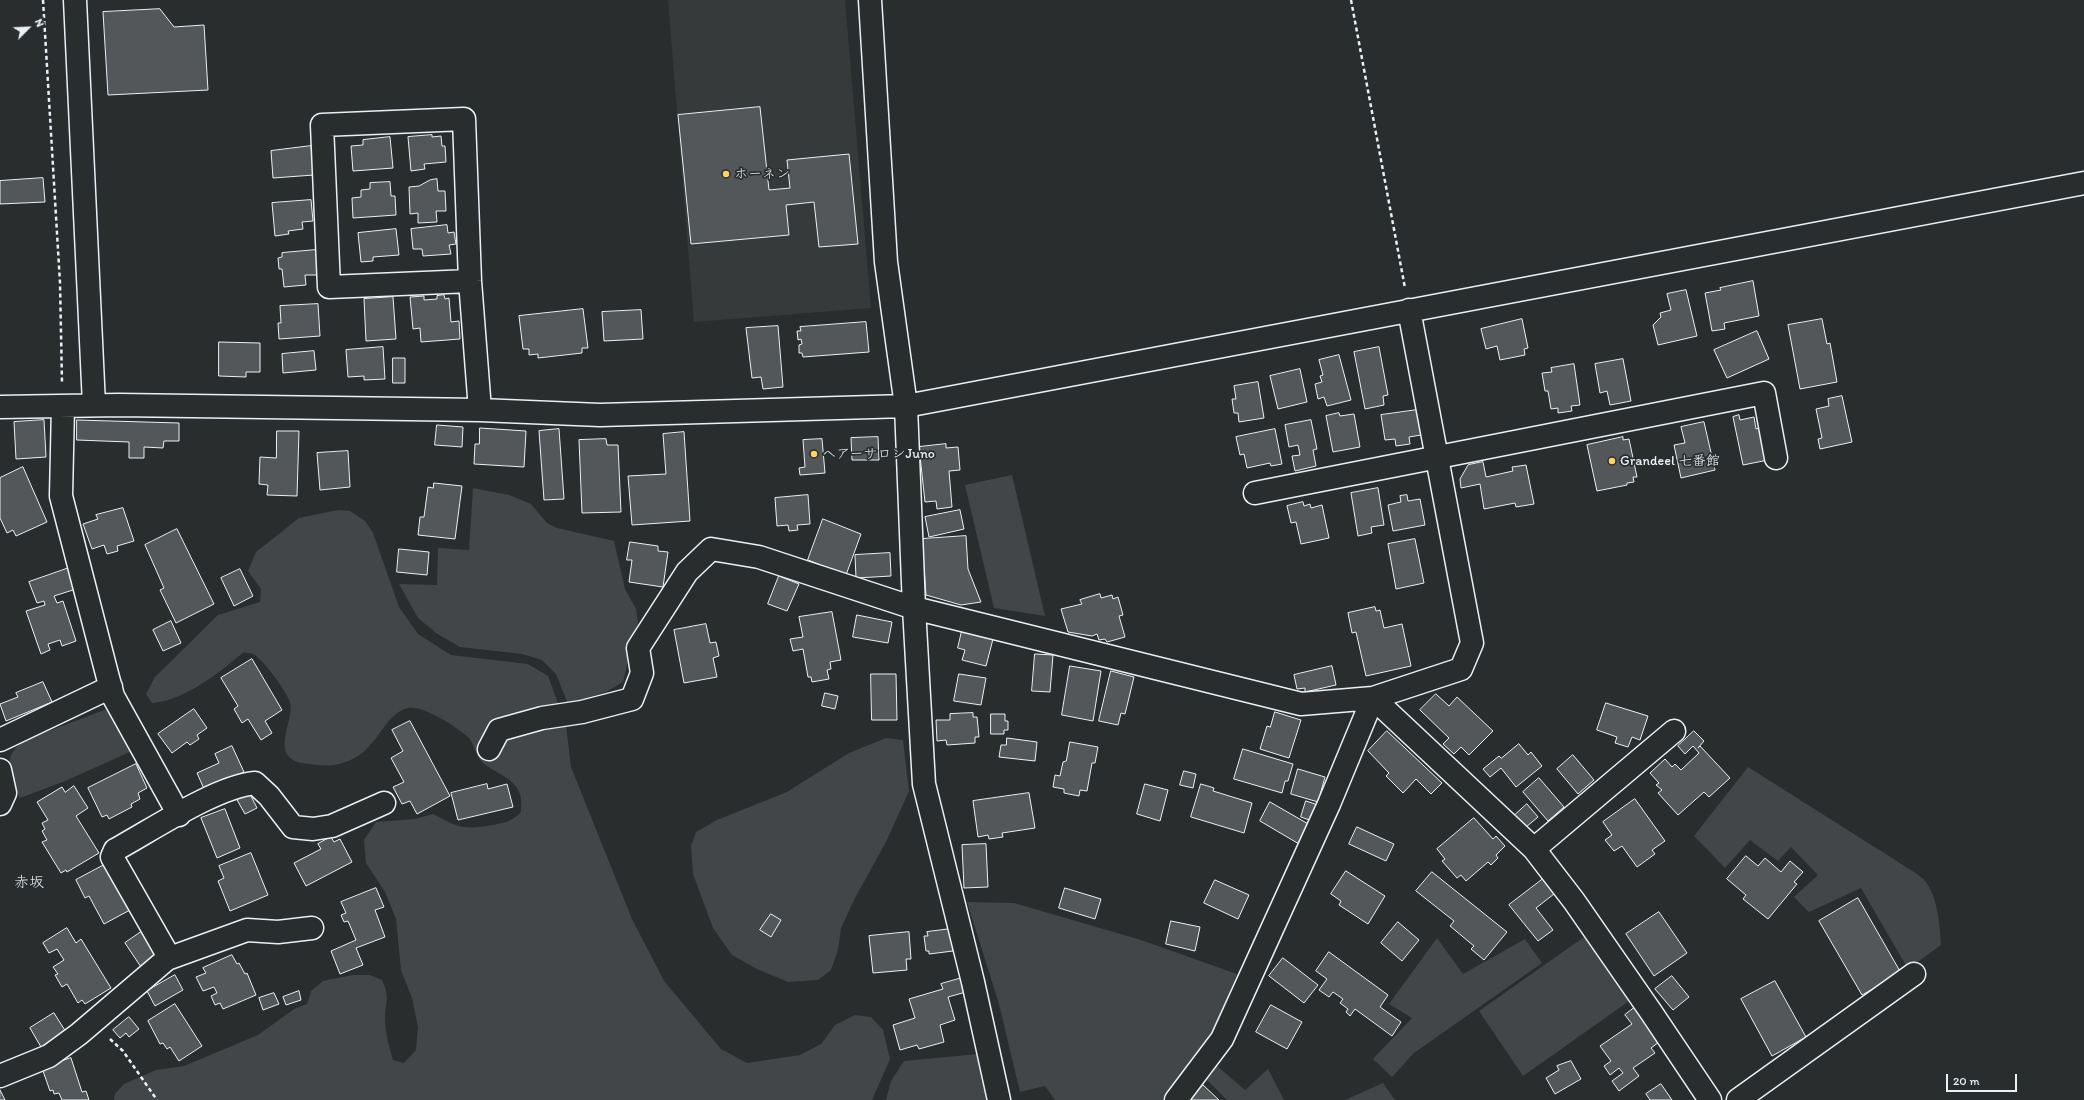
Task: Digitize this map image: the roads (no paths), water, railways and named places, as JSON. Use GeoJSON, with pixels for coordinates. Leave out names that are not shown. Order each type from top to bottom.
{"type":"FeatureCollection","features":[{"type":"Feature","properties":{"kind":"street"},"geometry":{"type":"LineString","coordinates":[[75,0],[94,405]]}},
{"type":"Feature","properties":{"kind":"street"},"geometry":{"type":"LineString","coordinates":[[870,0],[886,262],[906,406],[914,608],[924,784],[973,982],[999,1100]]}},
{"type":"Feature","properties":{"kind":"street"},"geometry":{"type":"LineString","coordinates":[[470,281],[329,287],[322,125],[464,119],[470,281],[480,410]]}},
{"type":"Feature","properties":{"kind":"street"},"geometry":{"type":"LineString","coordinates":[[0,407],[94,405],[480,410],[600,415],[906,406],[2084,183]]}},
{"type":"Feature","properties":{"kind":"street"},"geometry":{"type":"LineString","coordinates":[[489,749],[499,730],[542,718],[582,712],[632,698],[642,673],[638,648],[687,572],[711,549],[758,557],[914,608],[1301,704],[1373,698],[1461,669],[1472,643],[1409,310]]}},
{"type":"Feature","properties":{"kind":"street"},"geometry":{"type":"LineString","coordinates":[[1255,493],[1764,393],[1776,458]]}},
{"type":"Feature","properties":{"kind":"street"},"geometry":{"type":"LineString","coordinates":[[63,406],[61,496],[111,686],[114,696],[179,815]]}},
{"type":"Feature","properties":{"kind":"street"},"geometry":{"type":"LineString","coordinates":[[0,740],[111,686]]}},
{"type":"Feature","properties":{"kind":"street"},"geometry":{"type":"LineString","coordinates":[[1373,698],[1534,848],[1579,908],[1710,1100]]}},
{"type":"Feature","properties":{"kind":"street"},"geometry":{"type":"LineString","coordinates":[[1176,1100],[1222,1039],[1329,804],[1373,698]]}},
{"type":"Feature","properties":{"kind":"street"},"geometry":{"type":"LineString","coordinates":[[1534,848],[1674,731]]}},
{"type":"Feature","properties":{"kind":"street"},"geometry":{"type":"LineString","coordinates":[[0,770],[5,793],[0,804]]}},
{"type":"Feature","properties":{"kind":"street"},"geometry":{"type":"LineString","coordinates":[[167,959],[165,950],[112,857],[115,850],[208,798],[245,784],[255,783],[269,796],[293,827],[313,829],[332,826],[384,804]]}},
{"type":"Feature","properties":{"kind":"street"},"geometry":{"type":"LineString","coordinates":[[0,1076],[49,1056],[167,959],[247,930],[278,932],[312,928]]}},
{"type":"Feature","properties":{"kind":"street"},"geometry":{"type":"LineString","coordinates":[[1738,1100],[1914,974]]}},
{"type":"Feature","properties":{"kind":"place","name":"ホーネン"},"geometry":{"type":"Point","coordinates":[726,174]}},
{"type":"Feature","properties":{"kind":"place","name":"ヘアーサロンJuno"},"geometry":{"type":"Point","coordinates":[814,454]}},
{"type":"Feature","properties":{"kind":"place","name":"Grandeel 七番館"},"geometry":{"type":"Point","coordinates":[1612,461]}},
{"type":"Feature","properties":{"kind":"district","name":"赤坂"},"geometry":{"type":"Point","coordinates":[29,883]}}]}
